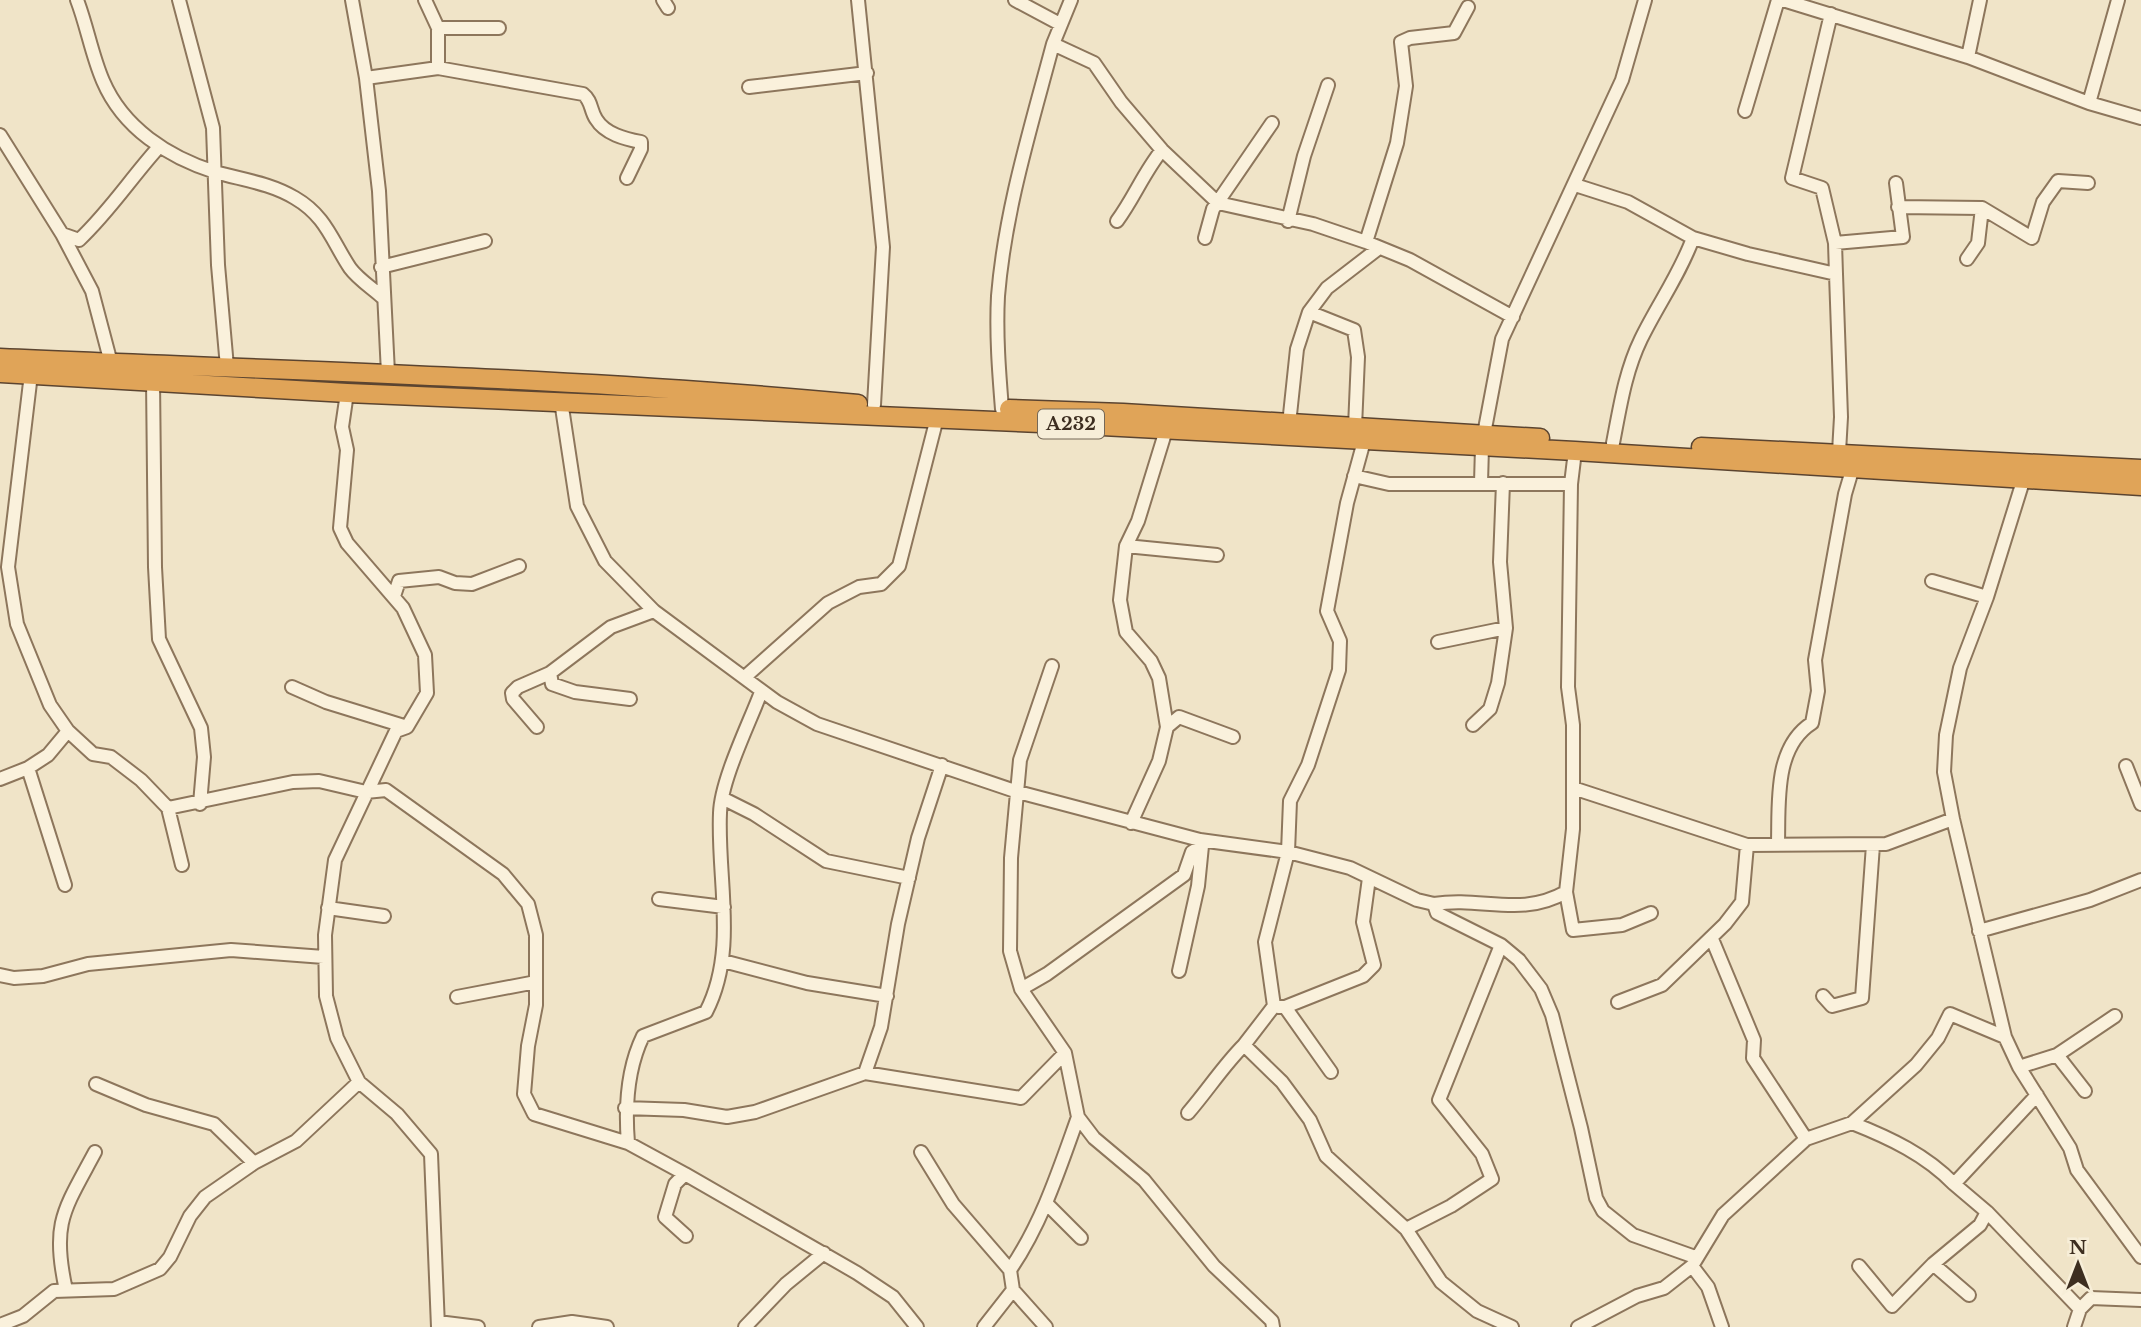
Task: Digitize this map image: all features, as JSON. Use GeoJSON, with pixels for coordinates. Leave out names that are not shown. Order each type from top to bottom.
{"type":"FeatureCollection","features":[{"type":"Feature","properties":{"kind":"highway","name":"A232"},"geometry":{"type":"LineString","coordinates":[[0,358],[388,373],[730,393],[874,405],[1123,413],[1289,424],[1360,434]]}},
{"type":"Feature","properties":{"kind":"highway","name":"A232"},"geometry":{"type":"LineString","coordinates":[[0,373],[347,393],[1166,430],[1360,434],[1483,441],[1839,452],[2111,476],[2141,486]]}},
{"type":"Feature","properties":{"kind":"highway","name":"A232"},"geometry":{"type":"LineString","coordinates":[[1483,441],[1575,451],[2025,478],[2111,476],[2141,469]]}},
{"type":"Feature","properties":{"kind":"street"},"geometry":{"type":"LineString","coordinates":[[77,0],[102,80],[132,124],[158,148],[213,171],[268,184],[297,198],[318,215],[336,239],[351,269],[382,297]]}},
{"type":"Feature","properties":{"kind":"street"},"geometry":{"type":"LineString","coordinates":[[179,0],[213,128],[213,171],[226,367]]}},
{"type":"Feature","properties":{"kind":"street"},"geometry":{"type":"LineString","coordinates":[[352,0],[366,78],[379,191],[382,297],[388,373]]}},
{"type":"Feature","properties":{"kind":"street"},"geometry":{"type":"LineString","coordinates":[[425,0],[438,29],[438,68]]}},
{"type":"Feature","properties":{"kind":"street"},"geometry":{"type":"LineString","coordinates":[[858,0],[883,247],[874,405]]}},
{"type":"Feature","properties":{"kind":"street"},"geometry":{"type":"LineString","coordinates":[[1015,0],[1060,24]]}},
{"type":"Feature","properties":{"kind":"street"},"geometry":{"type":"LineString","coordinates":[[1002,409],[998,297],[1015,187],[1053,44],[1071,0]]}},
{"type":"Feature","properties":{"kind":"street"},"geometry":{"type":"LineString","coordinates":[[1481,483],[1483,441],[1502,339],[1622,80],[1645,0]]}},
{"type":"Feature","properties":{"kind":"street"},"geometry":{"type":"LineString","coordinates":[[1745,111],[1780,0],[1968,57],[2089,103],[2141,118]]}},
{"type":"Feature","properties":{"kind":"street"},"geometry":{"type":"LineString","coordinates":[[1968,57],[1980,0]]}},
{"type":"Feature","properties":{"kind":"street"},"geometry":{"type":"LineString","coordinates":[[2089,103],[2118,0]]}},
{"type":"Feature","properties":{"kind":"street"},"geometry":{"type":"LineString","coordinates":[[1366,242],[1397,142],[1406,86],[1401,42],[1410,38],[1454,33],[1468,7]]}},
{"type":"Feature","properties":{"kind":"street"},"geometry":{"type":"LineString","coordinates":[[1832,14],[1793,178],[1822,188],[1835,243],[1841,416],[1839,452]]}},
{"type":"Feature","properties":{"kind":"street"},"geometry":{"type":"LineString","coordinates":[[438,29],[499,28]]}},
{"type":"Feature","properties":{"kind":"street"},"geometry":{"type":"LineString","coordinates":[[1053,44],[1094,64],[1121,102],[1162,150],[1218,203],[1288,221],[1313,224],[1366,242],[1410,260],[1513,317]]}},
{"type":"Feature","properties":{"kind":"street"},"geometry":{"type":"LineString","coordinates":[[366,78],[438,68],[583,94],[589,99],[601,124],[620,138],[641,142],[641,149],[627,178]]}},
{"type":"Feature","properties":{"kind":"street"},"geometry":{"type":"LineString","coordinates":[[748,87],[867,73]]}},
{"type":"Feature","properties":{"kind":"street"},"geometry":{"type":"LineString","coordinates":[[1288,221],[1304,156],[1328,85]]}},
{"type":"Feature","properties":{"kind":"street"},"geometry":{"type":"LineString","coordinates":[[1205,238],[1218,203],[1272,123]]}},
{"type":"Feature","properties":{"kind":"street"},"geometry":{"type":"LineString","coordinates":[[0,135],[62,233],[92,291],[111,363]]}},
{"type":"Feature","properties":{"kind":"street"},"geometry":{"type":"LineString","coordinates":[[62,233],[79,240],[104,216],[123,188],[158,148]]}},
{"type":"Feature","properties":{"kind":"street"},"geometry":{"type":"LineString","coordinates":[[1116,221],[1140,187],[1147,169],[1162,150]]}},
{"type":"Feature","properties":{"kind":"street"},"geometry":{"type":"LineString","coordinates":[[1898,206],[1982,208],[2032,238],[2042,202],[2058,181],[2088,183]]}},
{"type":"Feature","properties":{"kind":"street"},"geometry":{"type":"LineString","coordinates":[[1835,243],[1903,237],[1896,183]]}},
{"type":"Feature","properties":{"kind":"street"},"geometry":{"type":"LineString","coordinates":[[1575,185],[1629,202],[1693,237],[1748,254],[1836,274]]}},
{"type":"Feature","properties":{"kind":"street"},"geometry":{"type":"LineString","coordinates":[[1967,259],[1978,243],[1982,208]]}},
{"type":"Feature","properties":{"kind":"street"},"geometry":{"type":"LineString","coordinates":[[1613,443],[1624,383],[1639,341],[1682,267],[1693,237]]}},
{"type":"Feature","properties":{"kind":"street"},"geometry":{"type":"LineString","coordinates":[[381,267],[485,241]]}},
{"type":"Feature","properties":{"kind":"street"},"geometry":{"type":"LineString","coordinates":[[1289,424],[1297,349],[1309,312],[1327,288],[1379,248]]}},
{"type":"Feature","properties":{"kind":"street"},"geometry":{"type":"LineString","coordinates":[[1309,312],[1354,330],[1358,356],[1360,434],[1327,611],[1339,641],[1339,670],[1307,765],[1290,801],[1288,852],[1265,942],[1280,1007],[1331,1072]]}},
{"type":"Feature","properties":{"kind":"street"},"geometry":{"type":"LineString","coordinates":[[30,374],[8,567],[16,624],[50,705],[68,731],[93,754],[111,757],[141,780],[168,808],[183,865]]}},
{"type":"Feature","properties":{"kind":"street"},"geometry":{"type":"LineString","coordinates":[[153,380],[159,639],[201,728],[204,757],[200,804]]}},
{"type":"Feature","properties":{"kind":"street"},"geometry":{"type":"LineString","coordinates":[[347,393],[342,427],[347,450],[340,528],[347,543],[394,596],[413,626],[425,655],[426,693],[407,727],[396,731],[335,860],[324,957],[326,996],[337,1038],[359,1082],[397,1114],[431,1154],[438,1325],[478,1327]]}},
{"type":"Feature","properties":{"kind":"street"},"geometry":{"type":"LineString","coordinates":[[561,401],[577,506],[605,561],[654,611],[746,676],[761,692],[817,724],[1018,793],[1201,843],[1288,852],[1350,868],[1417,900],[1434,904],[1457,902],[1524,906],[1546,903],[1566,892]]}},
{"type":"Feature","properties":{"kind":"street"},"geometry":{"type":"LineString","coordinates":[[746,676],[828,603],[859,587],[881,584],[899,566],[937,418]]}},
{"type":"Feature","properties":{"kind":"street"},"geometry":{"type":"LineString","coordinates":[[1131,823],[1159,761],[1167,727],[1159,678],[1151,661],[1126,632],[1120,600],[1126,546],[1138,521],[1166,430]]}},
{"type":"Feature","properties":{"kind":"street"},"geometry":{"type":"LineString","coordinates":[[1575,451],[1571,484],[1568,687],[1573,725],[1573,829],[1566,892],[1573,930],[1622,925],[1651,913]]}},
{"type":"Feature","properties":{"kind":"street"},"geometry":{"type":"LineString","coordinates":[[1778,842],[1779,779],[1795,734],[1812,723],[1818,691],[1817,648],[1845,494],[1853,467]]}},
{"type":"Feature","properties":{"kind":"street"},"geometry":{"type":"LineString","coordinates":[[1354,476],[1389,484],[1571,484]]}},
{"type":"Feature","properties":{"kind":"street"},"geometry":{"type":"LineString","coordinates":[[2025,478],[1987,597],[1960,668],[1946,735],[1944,772],[1979,931],[2006,1037],[2020,1067],[2070,1148],[2077,1170],[2141,1257]]}},
{"type":"Feature","properties":{"kind":"street"},"geometry":{"type":"LineString","coordinates":[[1473,726],[1490,709],[1498,683],[1506,628],[1500,562],[1503,483]]}},
{"type":"Feature","properties":{"kind":"street"},"geometry":{"type":"LineString","coordinates":[[1126,546],[1217,555]]}},
{"type":"Feature","properties":{"kind":"street"},"geometry":{"type":"LineString","coordinates":[[394,596],[399,581],[439,577],[455,583],[472,584],[519,566]]}},
{"type":"Feature","properties":{"kind":"street"},"geometry":{"type":"LineString","coordinates":[[1932,582],[1987,597]]}},
{"type":"Feature","properties":{"kind":"street"},"geometry":{"type":"LineString","coordinates":[[537,727],[513,699],[512,694],[518,687],[550,673],[611,627],[654,611]]}},
{"type":"Feature","properties":{"kind":"street"},"geometry":{"type":"LineString","coordinates":[[1438,642],[1506,628]]}},
{"type":"Feature","properties":{"kind":"street"},"geometry":{"type":"LineString","coordinates":[[1052,666],[1020,760],[1011,858],[1010,951],[1021,989],[1065,1053],[1078,1117],[1094,1138],[1144,1180],[1214,1266],[1272,1321],[1273,1327]]}},
{"type":"Feature","properties":{"kind":"street"},"geometry":{"type":"LineString","coordinates":[[550,673],[552,684],[575,692],[630,699]]}},
{"type":"Feature","properties":{"kind":"street"},"geometry":{"type":"LineString","coordinates":[[292,687],[407,727]]}},
{"type":"Feature","properties":{"kind":"street"},"geometry":{"type":"LineString","coordinates":[[628,1143],[625,1108],[637,1048],[643,1035],[706,1012],[723,961],[722,798],[761,692]]}},
{"type":"Feature","properties":{"kind":"street"},"geometry":{"type":"LineString","coordinates":[[1167,727],[1179,718],[1233,737]]}},
{"type":"Feature","properties":{"kind":"street"},"geometry":{"type":"LineString","coordinates":[[0,779],[27,768],[48,755],[68,731]]}},
{"type":"Feature","properties":{"kind":"street"},"geometry":{"type":"LineString","coordinates":[[865,1073],[887,996],[898,924],[930,792],[942,765]]}},
{"type":"Feature","properties":{"kind":"street"},"geometry":{"type":"LineString","coordinates":[[2126,766],[2141,804]]}},
{"type":"Feature","properties":{"kind":"street"},"geometry":{"type":"LineString","coordinates":[[27,768],[65,885]]}},
{"type":"Feature","properties":{"kind":"street"},"geometry":{"type":"LineString","coordinates":[[168,808],[200,804],[293,782],[319,782],[366,793],[386,790],[448,838],[503,874],[528,904],[536,935],[536,1004],[524,1094],[534,1114],[628,1143],[685,1174],[824,1253],[893,1297],[917,1327]]}},
{"type":"Feature","properties":{"kind":"street"},"geometry":{"type":"LineString","coordinates":[[1573,788],[1747,845],[1778,842],[1885,844],[1953,819]]}},
{"type":"Feature","properties":{"kind":"street"},"geometry":{"type":"LineString","coordinates":[[722,798],[754,814],[826,861],[909,878]]}},
{"type":"Feature","properties":{"kind":"street"},"geometry":{"type":"LineString","coordinates":[[1021,989],[1047,974],[1184,875],[1192,852],[1201,843]]}},
{"type":"Feature","properties":{"kind":"street"},"geometry":{"type":"LineString","coordinates":[[1179,971],[1198,886],[1201,843]]}},
{"type":"Feature","properties":{"kind":"street"},"geometry":{"type":"LineString","coordinates":[[1618,1002],[1662,985],[1712,939],[1742,902],[1747,845]]}},
{"type":"Feature","properties":{"kind":"street"},"geometry":{"type":"LineString","coordinates":[[1823,996],[1832,1006],[1862,998],[1873,845]]}},
{"type":"Feature","properties":{"kind":"street"},"geometry":{"type":"LineString","coordinates":[[1188,1113],[1211,1086],[1220,1070],[1280,1007],[1363,976],[1374,965],[1363,922],[1369,878]]}},
{"type":"Feature","properties":{"kind":"street"},"geometry":{"type":"LineString","coordinates":[[1979,931],[2090,900],[2141,880]]}},
{"type":"Feature","properties":{"kind":"street"},"geometry":{"type":"LineString","coordinates":[[659,898],[724,907]]}},
{"type":"Feature","properties":{"kind":"street"},"geometry":{"type":"LineString","coordinates":[[1434,904],[1437,913],[1500,945],[1518,960],[1541,989],[1552,1015],[1596,1198],[1604,1211],[1633,1235],[1693,1261],[1708,1287],[1724,1325]]}},
{"type":"Feature","properties":{"kind":"street"},"geometry":{"type":"LineString","coordinates":[[328,908],[383,916]]}},
{"type":"Feature","properties":{"kind":"street"},"geometry":{"type":"LineString","coordinates":[[1712,939],[1754,1040],[1753,1058],[1807,1139]]}},
{"type":"Feature","properties":{"kind":"street"},"geometry":{"type":"LineString","coordinates":[[1406,1229],[1451,1206],[1492,1179],[1482,1154],[1439,1100],[1500,945]]}},
{"type":"Feature","properties":{"kind":"street"},"geometry":{"type":"LineString","coordinates":[[0,975],[14,978],[43,976],[88,964],[231,950],[324,957]]}},
{"type":"Feature","properties":{"kind":"street"},"geometry":{"type":"LineString","coordinates":[[723,961],[819,986],[887,996]]}},
{"type":"Feature","properties":{"kind":"street"},"geometry":{"type":"LineString","coordinates":[[457,997],[536,982]]}},
{"type":"Feature","properties":{"kind":"street"},"geometry":{"type":"LineString","coordinates":[[1578,1327],[1637,1296],[1664,1288],[1693,1261],[1723,1215],[1807,1139],[1852,1123],[1916,1065],[1938,1038],[1950,1014],[2006,1037]]}},
{"type":"Feature","properties":{"kind":"street"},"geometry":{"type":"LineString","coordinates":[[2020,1067],[2057,1055],[2115,1016]]}},
{"type":"Feature","properties":{"kind":"street"},"geometry":{"type":"LineString","coordinates":[[1244,1045],[1282,1082],[1310,1120],[1326,1156],[1406,1229],[1441,1282],[1478,1311],[1512,1327]]}},
{"type":"Feature","properties":{"kind":"street"},"geometry":{"type":"LineString","coordinates":[[625,1108],[684,1110],[727,1117],[755,1112],[865,1073],[1021,1098],[1065,1053]]}},
{"type":"Feature","properties":{"kind":"street"},"geometry":{"type":"LineString","coordinates":[[2057,1055],[2085,1091]]}},
{"type":"Feature","properties":{"kind":"street"},"geometry":{"type":"LineString","coordinates":[[0,1325],[22,1322],[45,1296],[66,1290],[114,1289],[160,1269],[190,1216],[205,1197],[254,1163],[296,1141],[359,1082]]}},
{"type":"Feature","properties":{"kind":"street"},"geometry":{"type":"LineString","coordinates":[[96,1084],[146,1105],[214,1124],[254,1163]]}},
{"type":"Feature","properties":{"kind":"street"},"geometry":{"type":"LineString","coordinates":[[1954,1184],[2037,1095]]}},
{"type":"Feature","properties":{"kind":"street"},"geometry":{"type":"LineString","coordinates":[[1010,1270],[1027,1244],[1047,1204],[1078,1117]]}},
{"type":"Feature","properties":{"kind":"street"},"geometry":{"type":"LineString","coordinates":[[1852,1123],[1936,1165],[1987,1212],[2080,1309]]}},
{"type":"Feature","properties":{"kind":"street"},"geometry":{"type":"LineString","coordinates":[[66,1290],[60,1264],[59,1227],[66,1206],[95,1152]]}},
{"type":"Feature","properties":{"kind":"street"},"geometry":{"type":"LineString","coordinates":[[922,1152],[953,1204],[1010,1270],[1013,1290],[1046,1327]]}},
{"type":"Feature","properties":{"kind":"street"},"geometry":{"type":"LineString","coordinates":[[685,1174],[675,1184],[665,1217],[686,1236]]}},
{"type":"Feature","properties":{"kind":"street"},"geometry":{"type":"LineString","coordinates":[[1047,1204],[1081,1238]]}},
{"type":"Feature","properties":{"kind":"street"},"geometry":{"type":"LineString","coordinates":[[1859,1266],[1892,1306],[1933,1264],[1980,1225],[1987,1212]]}},
{"type":"Feature","properties":{"kind":"street"},"geometry":{"type":"LineString","coordinates":[[745,1327],[786,1284],[824,1253]]}},
{"type":"Feature","properties":{"kind":"street"},"geometry":{"type":"LineString","coordinates":[[1933,1264],[1969,1295]]}},
{"type":"Feature","properties":{"kind":"street"},"geometry":{"type":"LineString","coordinates":[[984,1327],[1013,1290]]}},
{"type":"Feature","properties":{"kind":"street"},"geometry":{"type":"LineString","coordinates":[[2074,1327],[2080,1309],[2091,1298],[2141,1300]]}},
{"type":"Feature","properties":{"kind":"street"},"geometry":{"type":"LineString","coordinates":[[538,1327],[572,1322],[607,1327]]}}]}
